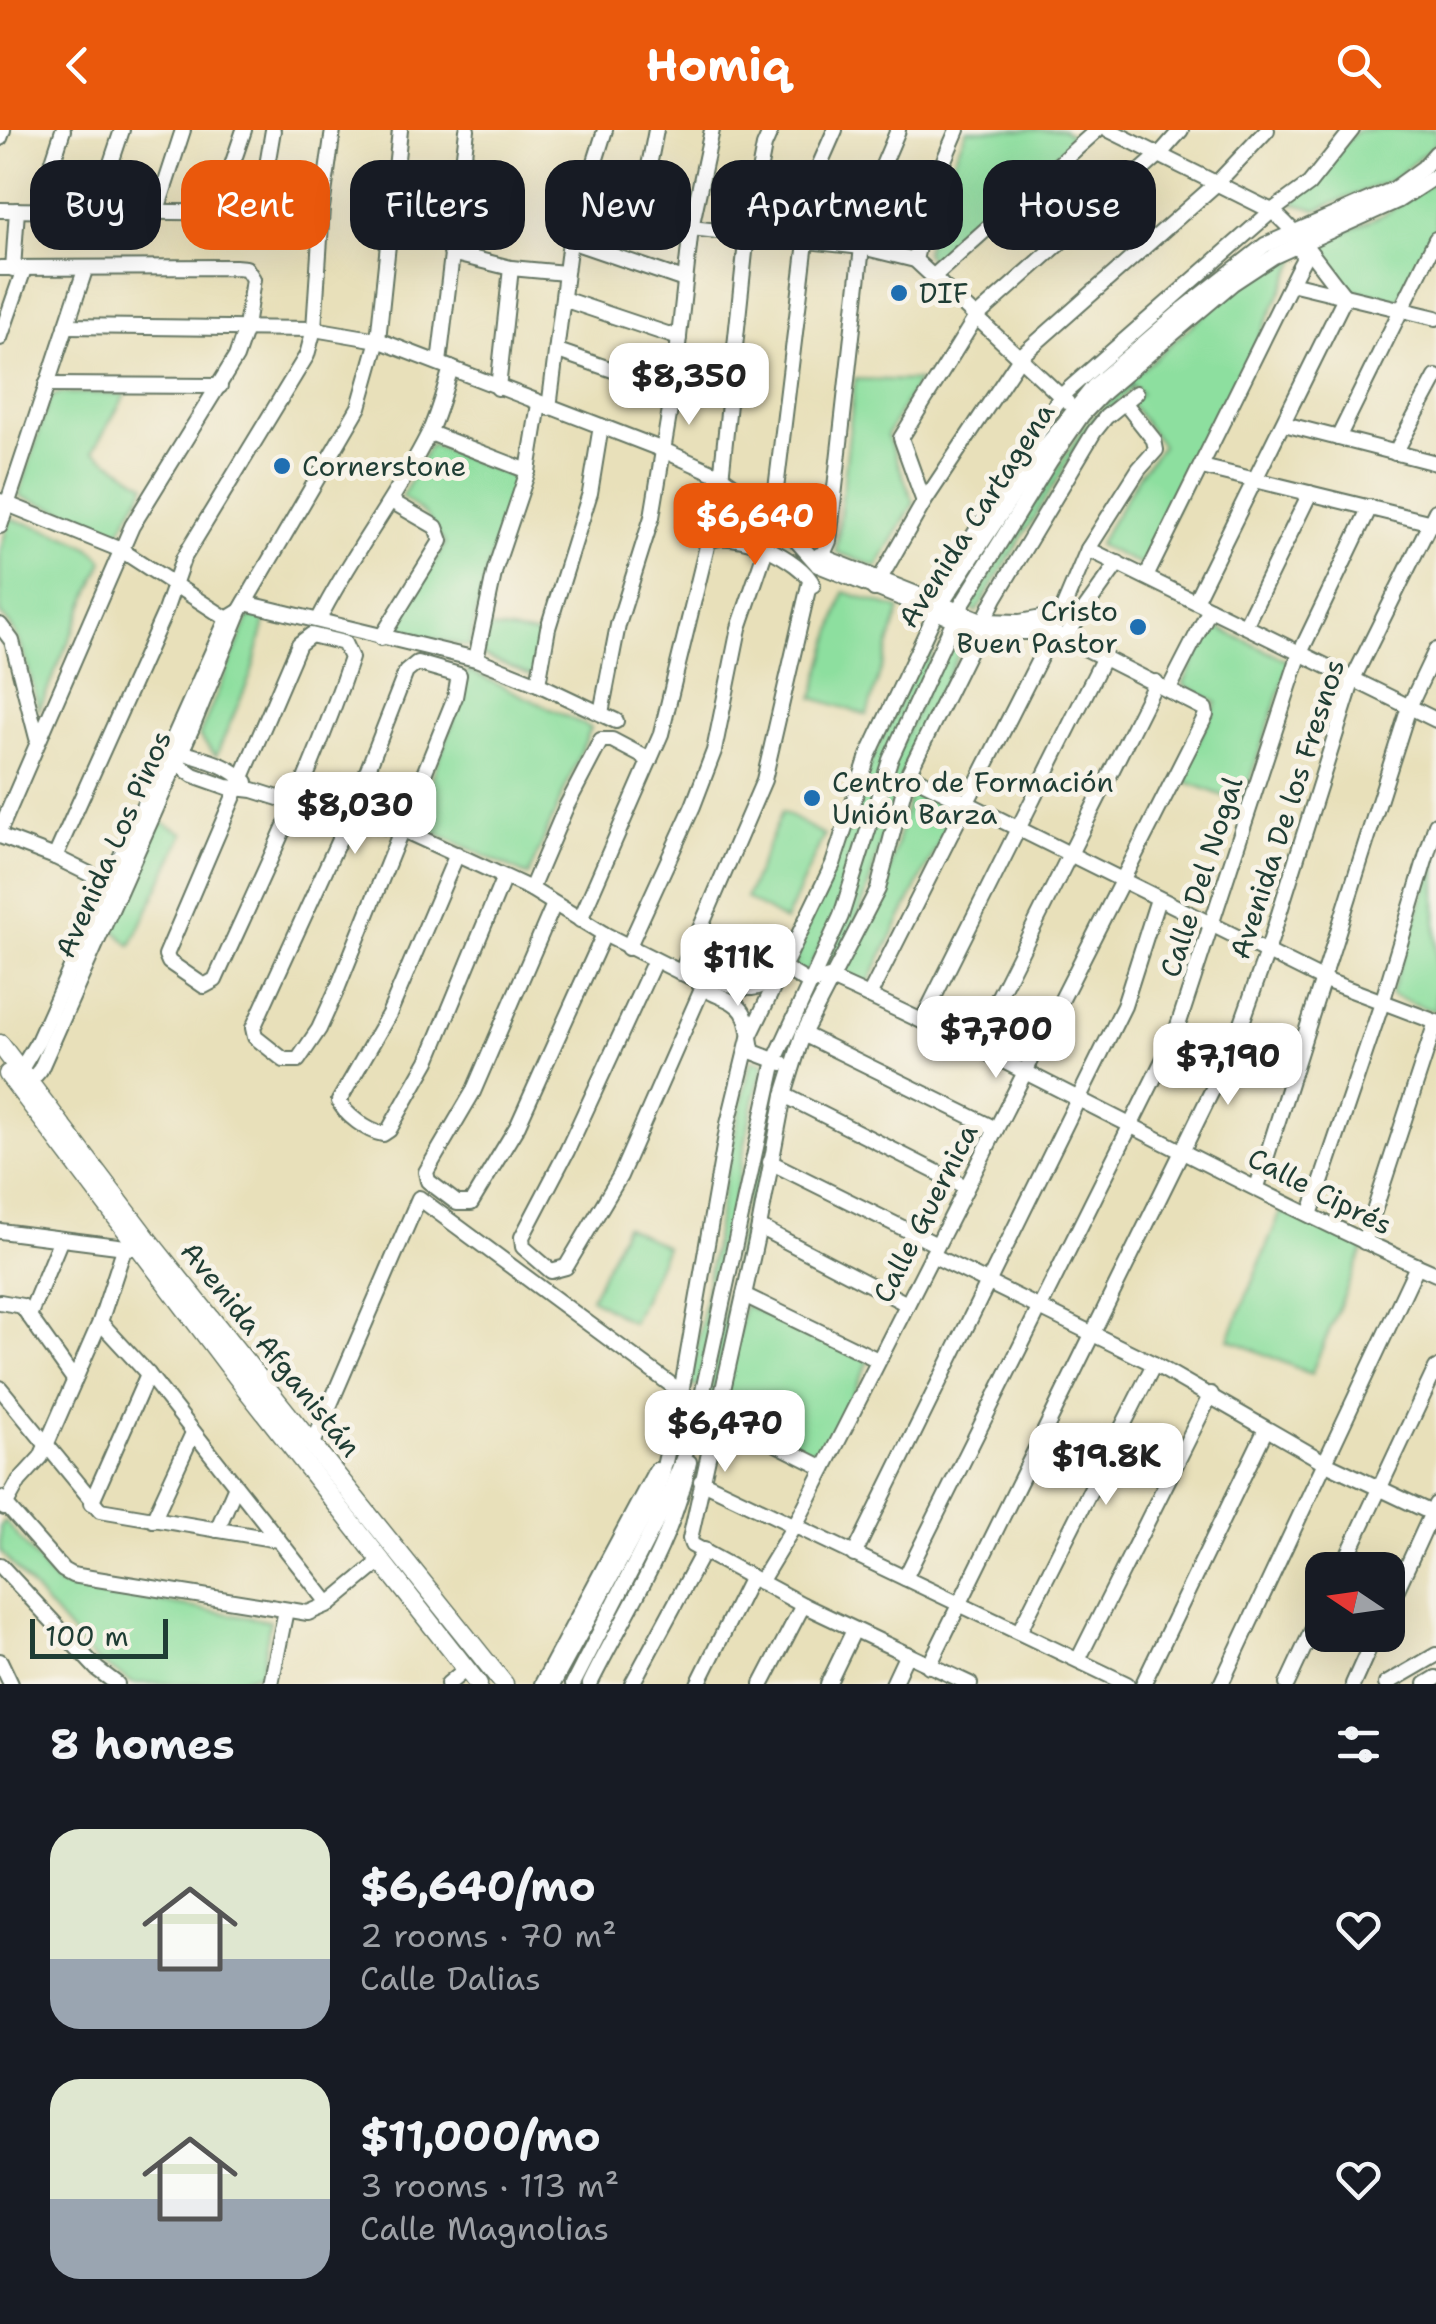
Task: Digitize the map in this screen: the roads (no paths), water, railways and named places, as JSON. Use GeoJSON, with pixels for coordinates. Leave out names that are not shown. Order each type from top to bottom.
{"type":"FeatureCollection","features":[{"type":"Feature","properties":{"kind":"main road","name":"Avenida Afganistán"},"geometry":{"type":"LineString","coordinates":[[0,1044],[137,1246],[475,1679]]}},
{"type":"Feature","properties":{"kind":"main road","name":"Avenida Afganistán"},"geometry":{"type":"LineString","coordinates":[[0,1064],[22,1081]]}},
{"type":"Feature","properties":{"kind":"main road","name":"Avenida Afganistán"},"geometry":{"type":"LineString","coordinates":[[137,1246],[313,1444],[504,1684]]}},
{"type":"Feature","properties":{"kind":"main road"},"geometry":{"type":"LineString","coordinates":[[382,1561],[398,1563],[421,1589],[429,1592]]}},
{"type":"Feature","properties":{"kind":"street"},"geometry":{"type":"LineString","coordinates":[[0,138],[3,130]]}},
{"type":"Feature","properties":{"kind":"street"},"geometry":{"type":"LineString","coordinates":[[53,160],[63,130]]}},
{"type":"Feature","properties":{"kind":"street"},"geometry":{"type":"LineString","coordinates":[[112,160],[122,130]]}},
{"type":"Feature","properties":{"kind":"street"},"geometry":{"type":"LineString","coordinates":[[161,198],[183,130]]}},
{"type":"Feature","properties":{"kind":"street"},"geometry":{"type":"LineString","coordinates":[[234,160],[244,130]]}},
{"type":"Feature","properties":{"kind":"street"},"geometry":{"type":"LineString","coordinates":[[267,160],[272,130]]}},
{"type":"Feature","properties":{"kind":"street"},"geometry":{"type":"LineString","coordinates":[[329,160],[333,130]]}},
{"type":"Feature","properties":{"kind":"street","name":"Avenida Los Pinos"},"geometry":{"type":"LineString","coordinates":[[22,1081],[40,1070],[114,886],[237,614],[359,407],[378,340],[400,130]]}},
{"type":"Feature","properties":{"kind":"street"},"geometry":{"type":"LineString","coordinates":[[319,619],[430,432],[445,366],[451,253],[466,130]]}},
{"type":"Feature","properties":{"kind":"street"},"geometry":{"type":"LineString","coordinates":[[597,160],[606,130]]}},
{"type":"Feature","properties":{"kind":"street"},"geometry":{"type":"LineString","coordinates":[[650,160],[656,130]]}},
{"type":"Feature","properties":{"kind":"street"},"geometry":{"type":"LineString","coordinates":[[711,230],[691,228],[712,130]]}},
{"type":"Feature","properties":{"kind":"street"},"geometry":{"type":"LineString","coordinates":[[761,160],[771,130]]}},
{"type":"Feature","properties":{"kind":"street"},"geometry":{"type":"LineString","coordinates":[[822,160],[835,130]]}},
{"type":"Feature","properties":{"kind":"street"},"geometry":{"type":"LineString","coordinates":[[885,160],[898,130]]}},
{"type":"Feature","properties":{"kind":"street"},"geometry":{"type":"LineString","coordinates":[[914,260],[932,188],[957,130]]}},
{"type":"Feature","properties":{"kind":"street"},"geometry":{"type":"LineString","coordinates":[[934,276],[1098,130]]}},
{"type":"Feature","properties":{"kind":"street"},"geometry":{"type":"LineString","coordinates":[[1109,130],[1272,211],[1345,297]]}},
{"type":"Feature","properties":{"kind":"street"},"geometry":{"type":"LineString","coordinates":[[924,502],[901,438],[976,317],[1159,155],[1181,130]]}},
{"type":"Feature","properties":{"kind":"street"},"geometry":{"type":"LineString","coordinates":[[877,584],[924,502],[1021,356],[1216,184],[1268,130]]}},
{"type":"Feature","properties":{"kind":"street"},"geometry":{"type":"LineString","coordinates":[[945,609],[1061,396],[1272,211],[1309,184],[1352,130]]}},
{"type":"Feature","properties":{"kind":"street","name":"Avenida Cartagena"},"geometry":{"type":"LineString","coordinates":[[553,1684],[651,1504],[683,1386],[728,1124],[750,1038],[833,864],[868,756],[945,609],[1045,447],[1078,411],[1233,284],[1298,237],[1394,189],[1424,168],[1436,153]]}},
{"type":"Feature","properties":{"kind":"street","name":"Avenida Cartagena"},"geometry":{"type":"LineString","coordinates":[[1298,237],[1399,200],[1436,176]]}},
{"type":"Feature","properties":{"kind":"street"},"geometry":{"type":"LineString","coordinates":[[0,210],[30,210]]}},
{"type":"Feature","properties":{"kind":"street"},"geometry":{"type":"LineString","coordinates":[[0,338],[17,210]]}},
{"type":"Feature","properties":{"kind":"street"},"geometry":{"type":"LineString","coordinates":[[1146,578],[1303,260],[1298,237]]}},
{"type":"Feature","properties":{"kind":"street"},"geometry":{"type":"LineString","coordinates":[[1338,438],[1436,239]]}},
{"type":"Feature","properties":{"kind":"street"},"geometry":{"type":"LineString","coordinates":[[55,857],[192,544],[307,354],[314,329],[319,250]]}},
{"type":"Feature","properties":{"kind":"street"},"geometry":{"type":"LineString","coordinates":[[476,659],[495,569],[528,471],[558,350],[569,250]]}},
{"type":"Feature","properties":{"kind":"street"},"geometry":{"type":"LineString","coordinates":[[596,250],[684,280]]}},
{"type":"Feature","properties":{"kind":"street"},"geometry":{"type":"LineString","coordinates":[[601,713],[618,625],[652,517],[673,390],[688,250]]}},
{"type":"Feature","properties":{"kind":"street"},"geometry":{"type":"LineString","coordinates":[[716,517],[746,250]]}},
{"type":"Feature","properties":{"kind":"street"},"geometry":{"type":"LineString","coordinates":[[772,514],[805,250]]}},
{"type":"Feature","properties":{"kind":"street"},"geometry":{"type":"LineString","coordinates":[[817,558],[829,541],[862,250]]}},
{"type":"Feature","properties":{"kind":"street"},"geometry":{"type":"LineString","coordinates":[[877,250],[914,260],[934,276],[1078,411]]}},
{"type":"Feature","properties":{"kind":"street"},"geometry":{"type":"LineString","coordinates":[[451,253],[511,268],[565,273]]}},
{"type":"Feature","properties":{"kind":"street"},"geometry":{"type":"LineString","coordinates":[[12,269],[246,268],[253,279],[246,328],[220,386],[132,526],[37,739],[0,833],[114,886]]}},
{"type":"Feature","properties":{"kind":"street"},"geometry":{"type":"LineString","coordinates":[[498,388],[511,268]]}},
{"type":"Feature","properties":{"kind":"street"},"geometry":{"type":"LineString","coordinates":[[0,526],[3,502],[84,270]]}},
{"type":"Feature","properties":{"kind":"street"},"geometry":{"type":"LineString","coordinates":[[1292,284],[1436,318]]}},
{"type":"Feature","properties":{"kind":"street"},"geometry":{"type":"LineString","coordinates":[[1195,601],[1345,297]]}},
{"type":"Feature","properties":{"kind":"street"},"geometry":{"type":"LineString","coordinates":[[563,299],[679,338]]}},
{"type":"Feature","properties":{"kind":"street"},"geometry":{"type":"LineString","coordinates":[[66,326],[314,329],[378,340],[663,450],[720,476],[772,514],[817,558],[982,626],[1060,634],[1162,685]]}},
{"type":"Feature","properties":{"kind":"street"},"geometry":{"type":"LineString","coordinates":[[558,350],[673,390]]}},
{"type":"Feature","properties":{"kind":"street"},"geometry":{"type":"LineString","coordinates":[[1395,453],[1436,377]]}},
{"type":"Feature","properties":{"kind":"street"},"geometry":{"type":"LineString","coordinates":[[46,385],[220,386]]}},
{"type":"Feature","properties":{"kind":"street"},"geometry":{"type":"LineString","coordinates":[[961,1682],[803,1605],[692,1545],[690,1539],[784,1095],[803,1034],[878,889],[908,774],[982,626],[1080,452],[1106,417],[1130,398],[1156,450],[1138,469],[1088,549],[1059,616],[1060,634]]}},
{"type":"Feature","properties":{"kind":"street"},"geometry":{"type":"LineString","coordinates":[[1284,424],[1436,463]]}},
{"type":"Feature","properties":{"kind":"street"},"geometry":{"type":"LineString","coordinates":[[538,684],[548,628],[590,493],[600,426]]}},
{"type":"Feature","properties":{"kind":"street"},"geometry":{"type":"LineString","coordinates":[[430,432],[528,471]]}},
{"type":"Feature","properties":{"kind":"street"},"geometry":{"type":"LineString","coordinates":[[1202,467],[1434,519]]}},
{"type":"Feature","properties":{"kind":"street"},"geometry":{"type":"LineString","coordinates":[[1246,626],[1310,494]]}},
{"type":"Feature","properties":{"kind":"street"},"geometry":{"type":"LineString","coordinates":[[380,638],[441,541],[436,527],[391,501]]}},
{"type":"Feature","properties":{"kind":"street"},"geometry":{"type":"LineString","coordinates":[[3,502],[121,550],[175,584],[237,614],[319,619],[380,638],[476,659],[616,721]]}},
{"type":"Feature","properties":{"kind":"street","name":"Calle Del Nogal"},"geometry":{"type":"LineString","coordinates":[[905,1578],[1174,1038],[1300,653],[1370,507]]}},
{"type":"Feature","properties":{"kind":"street","name":"Avenida De los Fresnos"},"geometry":{"type":"LineString","coordinates":[[929,1666],[1232,1048],[1268,952],[1354,678],[1434,519]]}},
{"type":"Feature","properties":{"kind":"street"},"geometry":{"type":"LineString","coordinates":[[580,920],[661,734],[706,546],[712,539],[724,536],[790,558],[813,585],[764,780],[681,973]]}},
{"type":"Feature","properties":{"kind":"street"},"geometry":{"type":"LineString","coordinates":[[628,948],[714,752],[739,628],[766,549]]}},
{"type":"Feature","properties":{"kind":"street"},"geometry":{"type":"LineString","coordinates":[[1088,549],[1436,720]]}},
{"type":"Feature","properties":{"kind":"street"},"geometry":{"type":"LineString","coordinates":[[869,996],[967,802],[1060,634],[1118,564]]}},
{"type":"Feature","properties":{"kind":"street","name":"Avenida Cartagena"},"geometry":{"type":"LineString","coordinates":[[573,1684],[664,1507],[695,1426],[775,1060],[840,916],[890,760],[945,609]]}},
{"type":"Feature","properties":{"kind":"street"},"geometry":{"type":"LineString","coordinates":[[974,1046],[1162,685],[1210,609]]}},
{"type":"Feature","properties":{"kind":"street","name":"Avenida Los Pinos"},"geometry":{"type":"LineString","coordinates":[[114,886],[164,792],[173,754],[192,730],[237,614]]}},
{"type":"Feature","properties":{"kind":"street"},"geometry":{"type":"LineString","coordinates":[[982,626],[1059,616]]}},
{"type":"Feature","properties":{"kind":"street"},"geometry":{"type":"LineString","coordinates":[[0,625],[12,641],[37,739]]}},
{"type":"Feature","properties":{"kind":"street"},"geometry":{"type":"LineString","coordinates":[[311,635],[344,644],[351,658],[294,806],[215,980],[210,985],[198,984],[168,962],[166,954],[239,783],[302,639],[311,635]]}},
{"type":"Feature","properties":{"kind":"street"},"geometry":{"type":"LineString","coordinates":[[1257,1187],[1409,707],[1436,650]]}},
{"type":"Feature","properties":{"kind":"street"},"geometry":{"type":"LineString","coordinates":[[922,1020],[1104,657]]}},
{"type":"Feature","properties":{"kind":"street"},"geometry":{"type":"LineString","coordinates":[[418,663],[458,675],[455,697],[338,988],[298,1060],[278,1058],[256,1037],[253,1028],[348,820],[406,672],[418,663]]}},
{"type":"Feature","properties":{"kind":"street","name":"Calle Guernica"},"geometry":{"type":"LineString","coordinates":[[698,1684],[756,1580],[794,1526],[1206,715],[1201,705],[1162,685]]}},
{"type":"Feature","properties":{"kind":"street"},"geometry":{"type":"LineString","coordinates":[[192,730],[208,760],[253,790],[294,806],[404,830],[530,889],[628,948],[701,982],[742,1011],[756,1055],[792,1067]]}},
{"type":"Feature","properties":{"kind":"street"},"geometry":{"type":"LineString","coordinates":[[530,889],[601,740],[612,740],[650,760]]}},
{"type":"Feature","properties":{"kind":"street"},"geometry":{"type":"LineString","coordinates":[[173,754],[208,760]]}},
{"type":"Feature","properties":{"kind":"street"},"geometry":{"type":"LineString","coordinates":[[173,754],[200,777]]}},
{"type":"Feature","properties":{"kind":"street"},"geometry":{"type":"LineString","coordinates":[[200,777],[208,760]]}},
{"type":"Feature","properties":{"kind":"street"},"geometry":{"type":"LineString","coordinates":[[908,774],[1322,980],[1436,1022],[1364,1242]]}},
{"type":"Feature","properties":{"kind":"street"},"geometry":{"type":"LineString","coordinates":[[164,792],[200,777],[239,783]]}},
{"type":"Feature","properties":{"kind":"street"},"geometry":{"type":"LineString","coordinates":[[1310,1215],[1382,1003],[1436,824]]}},
{"type":"Feature","properties":{"kind":"street"},"geometry":{"type":"LineString","coordinates":[[457,854],[389,1014],[339,1100],[341,1107],[373,1132],[384,1134],[388,1130],[428,1062],[504,877]]}},
{"type":"Feature","properties":{"kind":"street"},"geometry":{"type":"LineString","coordinates":[[854,1555],[1124,1006],[1158,899]]}},
{"type":"Feature","properties":{"kind":"street"},"geometry":{"type":"LineString","coordinates":[[554,904],[473,1092],[426,1172],[428,1181],[458,1203],[470,1203],[518,1125],[604,934]]}},
{"type":"Feature","properties":{"kind":"street"},"geometry":{"type":"LineString","coordinates":[[655,960],[567,1152],[522,1237],[523,1247],[544,1267],[566,1267],[620,1176],[701,982]]}},
{"type":"Feature","properties":{"kind":"street"},"geometry":{"type":"LineString","coordinates":[[701,982],[751,988],[789,972],[809,983],[829,978]]}},
{"type":"Feature","properties":{"kind":"street","name":"Calle Ciprés"},"geometry":{"type":"LineString","coordinates":[[829,978],[922,1020],[1364,1242],[1436,1274]]}},
{"type":"Feature","properties":{"kind":"street"},"geometry":{"type":"LineString","coordinates":[[742,1011],[750,1001],[751,988]]}},
{"type":"Feature","properties":{"kind":"street"},"geometry":{"type":"LineString","coordinates":[[803,1034],[996,1129]]}},
{"type":"Feature","properties":{"kind":"street"},"geometry":{"type":"LineString","coordinates":[[784,1095],[966,1187]]}},
{"type":"Feature","properties":{"kind":"street"},"geometry":{"type":"LineString","coordinates":[[770,1162],[990,1282],[1211,1394],[1326,1464],[1435,1510],[1405,1573]]}},
{"type":"Feature","properties":{"kind":"street"},"geometry":{"type":"LineString","coordinates":[[313,1444],[418,1198],[703,1400],[716,1415],[824,1468]]}},
{"type":"Feature","properties":{"kind":"street"},"geometry":{"type":"LineString","coordinates":[[759,1227],[908,1304]]}},
{"type":"Feature","properties":{"kind":"street"},"geometry":{"type":"LineString","coordinates":[[0,1232],[137,1246],[73,1378],[41,1458],[2,1505],[63,1570],[72,1575],[308,1613],[329,1604],[382,1561]]}},
{"type":"Feature","properties":{"kind":"street"},"geometry":{"type":"LineString","coordinates":[[29,1316],[60,1241]]}},
{"type":"Feature","properties":{"kind":"street"},"geometry":{"type":"LineString","coordinates":[[1222,1684],[1417,1266]]}},
{"type":"Feature","properties":{"kind":"street"},"geometry":{"type":"LineString","coordinates":[[744,1295],[878,1360]]}},
{"type":"Feature","properties":{"kind":"street"},"geometry":{"type":"LineString","coordinates":[[0,1302],[22,1306],[73,1378]]}},
{"type":"Feature","properties":{"kind":"street"},"geometry":{"type":"LineString","coordinates":[[100,1322],[148,1374],[329,1604]]}},
{"type":"Feature","properties":{"kind":"street"},"geometry":{"type":"LineString","coordinates":[[1019,1632],[1154,1364]]}},
{"type":"Feature","properties":{"kind":"street"},"geometry":{"type":"LineString","coordinates":[[1349,1552],[1436,1368]]}},
{"type":"Feature","properties":{"kind":"street"},"geometry":{"type":"LineString","coordinates":[[91,1503],[148,1374]]}},
{"type":"Feature","properties":{"kind":"street"},"geometry":{"type":"LineString","coordinates":[[0,1388],[100,1510],[278,1540]]}},
{"type":"Feature","properties":{"kind":"street"},"geometry":{"type":"LineString","coordinates":[[1078,1660],[1211,1394]]}},
{"type":"Feature","properties":{"kind":"street"},"geometry":{"type":"LineString","coordinates":[[590,1684],[663,1544],[683,1492],[695,1426],[688,1420],[674,1426]]}},
{"type":"Feature","properties":{"kind":"street"},"geometry":{"type":"LineString","coordinates":[[1143,1684],[1266,1429]]}},
{"type":"Feature","properties":{"kind":"street"},"geometry":{"type":"LineString","coordinates":[[153,1520],[193,1433]]}},
{"type":"Feature","properties":{"kind":"street"},"geometry":{"type":"LineString","coordinates":[[542,1684],[668,1448]]}},
{"type":"Feature","properties":{"kind":"street"},"geometry":{"type":"LineString","coordinates":[[701,1481],[1127,1684]]}},
{"type":"Feature","properties":{"kind":"street"},"geometry":{"type":"LineString","coordinates":[[217,1530],[235,1488]]}},
{"type":"Feature","properties":{"kind":"street"},"geometry":{"type":"LineString","coordinates":[[632,1684],[704,1550]]}},
{"type":"Feature","properties":{"kind":"street"},"geometry":{"type":"LineString","coordinates":[[0,1565],[97,1669],[116,1684]]}},
{"type":"Feature","properties":{"kind":"street"},"geometry":{"type":"LineString","coordinates":[[762,1684],[803,1605]]}},
{"type":"Feature","properties":{"kind":"street"},"geometry":{"type":"LineString","coordinates":[[271,1684],[286,1610]]}},
{"type":"Feature","properties":{"kind":"street"},"geometry":{"type":"LineString","coordinates":[[828,1684],[854,1630]]}},
{"type":"Feature","properties":{"kind":"street"},"geometry":{"type":"LineString","coordinates":[[1386,1684],[1431,1658],[1436,1639]]}},
{"type":"Feature","properties":{"kind":"street"},"geometry":{"type":"LineString","coordinates":[[1287,1684],[1305,1645]]}},
{"type":"Feature","properties":{"kind":"street"},"geometry":{"type":"LineString","coordinates":[[1352,1684],[1367,1652]]}},
{"type":"Feature","properties":{"kind":"street"},"geometry":{"type":"LineString","coordinates":[[892,1684],[907,1654]]}},
{"type":"Feature","properties":{"kind":"street"},"geometry":{"type":"LineString","coordinates":[[0,1661],[11,1684]]}},
{"type":"Feature","properties":{"kind":"street"},"geometry":{"type":"LineString","coordinates":[[89,1684],[97,1669]]}},
{"type":"Feature","properties":{"kind":"street"},"geometry":{"type":"LineString","coordinates":[[1426,1684],[1436,1678]]}},
{"type":"Feature","properties":{"kind":"street"},"geometry":{"type":"LineString","coordinates":[[448,1684],[475,1679]]}},
{"type":"Feature","properties":{"kind":"place","name":"DIF"},"geometry":{"type":"Point","coordinates":[899,293]}},
{"type":"Feature","properties":{"kind":"place","name":"Cornerstone"},"geometry":{"type":"Point","coordinates":[282,466]}},
{"type":"Feature","properties":{"kind":"place","name":"Cristo Buen Pastor"},"geometry":{"type":"Point","coordinates":[1138,627]}},
{"type":"Feature","properties":{"kind":"place","name":"Centro de Formación Unión Barza"},"geometry":{"type":"Point","coordinates":[812,798]}}]}
